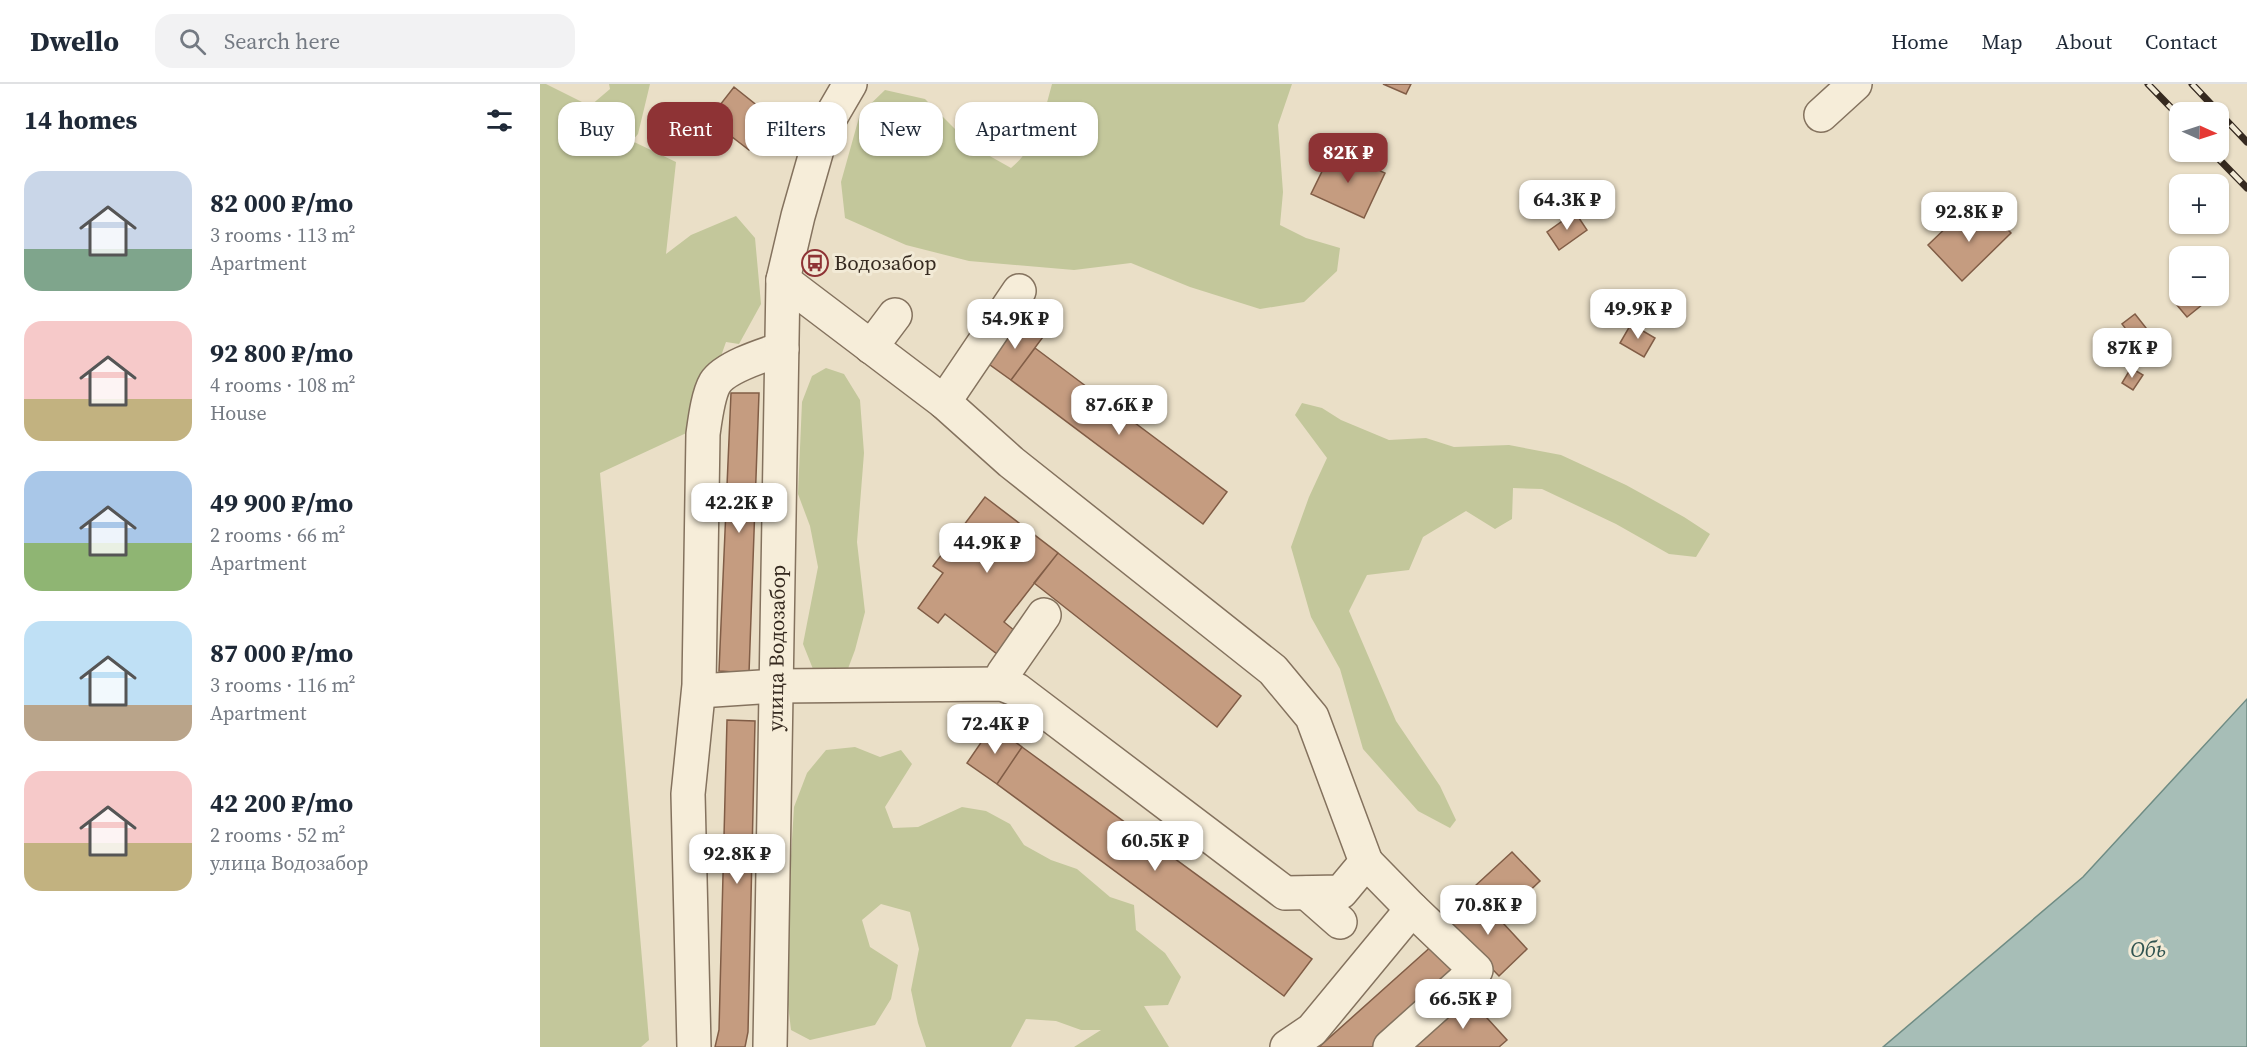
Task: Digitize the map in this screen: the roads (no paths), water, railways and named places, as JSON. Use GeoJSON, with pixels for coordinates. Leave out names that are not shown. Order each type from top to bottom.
{"type":"FeatureCollection","features":[{"type":"Feature","properties":{"kind":"street","name":"улица Водозабор"},"geometry":{"type":"LineString","coordinates":[[770,1047],[783,280],[798,216],[822,132],[850,84]]}},
{"type":"Feature","properties":{"kind":"street"},"geometry":{"type":"LineString","coordinates":[[1821,115],[1855,84]]}},
{"type":"Feature","properties":{"kind":"street"},"geometry":{"type":"LineString","coordinates":[[783,280],[944,402],[1011,462],[1273,670],[1312,717],[1366,862],[1476,970],[1390,1047]]}},
{"type":"Feature","properties":{"kind":"street"},"geometry":{"type":"LineString","coordinates":[[944,402],[1019,291]]}},
{"type":"Feature","properties":{"kind":"street"},"geometry":{"type":"LineString","coordinates":[[871,346],[895,315]]}},
{"type":"Feature","properties":{"kind":"street"},"geometry":{"type":"LineString","coordinates":[[694,1047],[688,794],[699,691],[703,434],[706,412],[715,383],[735,368],[757,357],[782,349]]}},
{"type":"Feature","properties":{"kind":"street"},"geometry":{"type":"LineString","coordinates":[[1002,684],[1003,674],[1044,615]]}},
{"type":"Feature","properties":{"kind":"street"},"geometry":{"type":"LineString","coordinates":[[699,691],[777,686],[1002,684],[1017,690],[1285,893],[1341,892],[1366,862]]}},
{"type":"Feature","properties":{"kind":"street"},"geometry":{"type":"LineString","coordinates":[[1307,893],[1340,922]]}},
{"type":"Feature","properties":{"kind":"street"},"geometry":{"type":"LineString","coordinates":[[1287,1047],[1312,1030],[1412,909]]}},
{"type":"Feature","properties":{"kind":"water","name":"Обь"},"geometry":{"type":"Polygon","coordinates":[[[2247,699],[2247,1047],[1883,1047],[2083,877],[2247,699]]]}},
{"type":"Feature","properties":{"kind":"railway"},"geometry":{"type":"LineString","coordinates":[[2148,84],[2169,106]]}},
{"type":"Feature","properties":{"kind":"railway"},"geometry":{"type":"LineString","coordinates":[[2192,84],[2247,142]]}},
{"type":"Feature","properties":{"kind":"railway"},"geometry":{"type":"LineString","coordinates":[[2222,162],[2247,188]]}},
{"type":"Feature","properties":{"kind":"place","name":"Водозабор"},"geometry":{"type":"Point","coordinates":[815,263]}}]}
